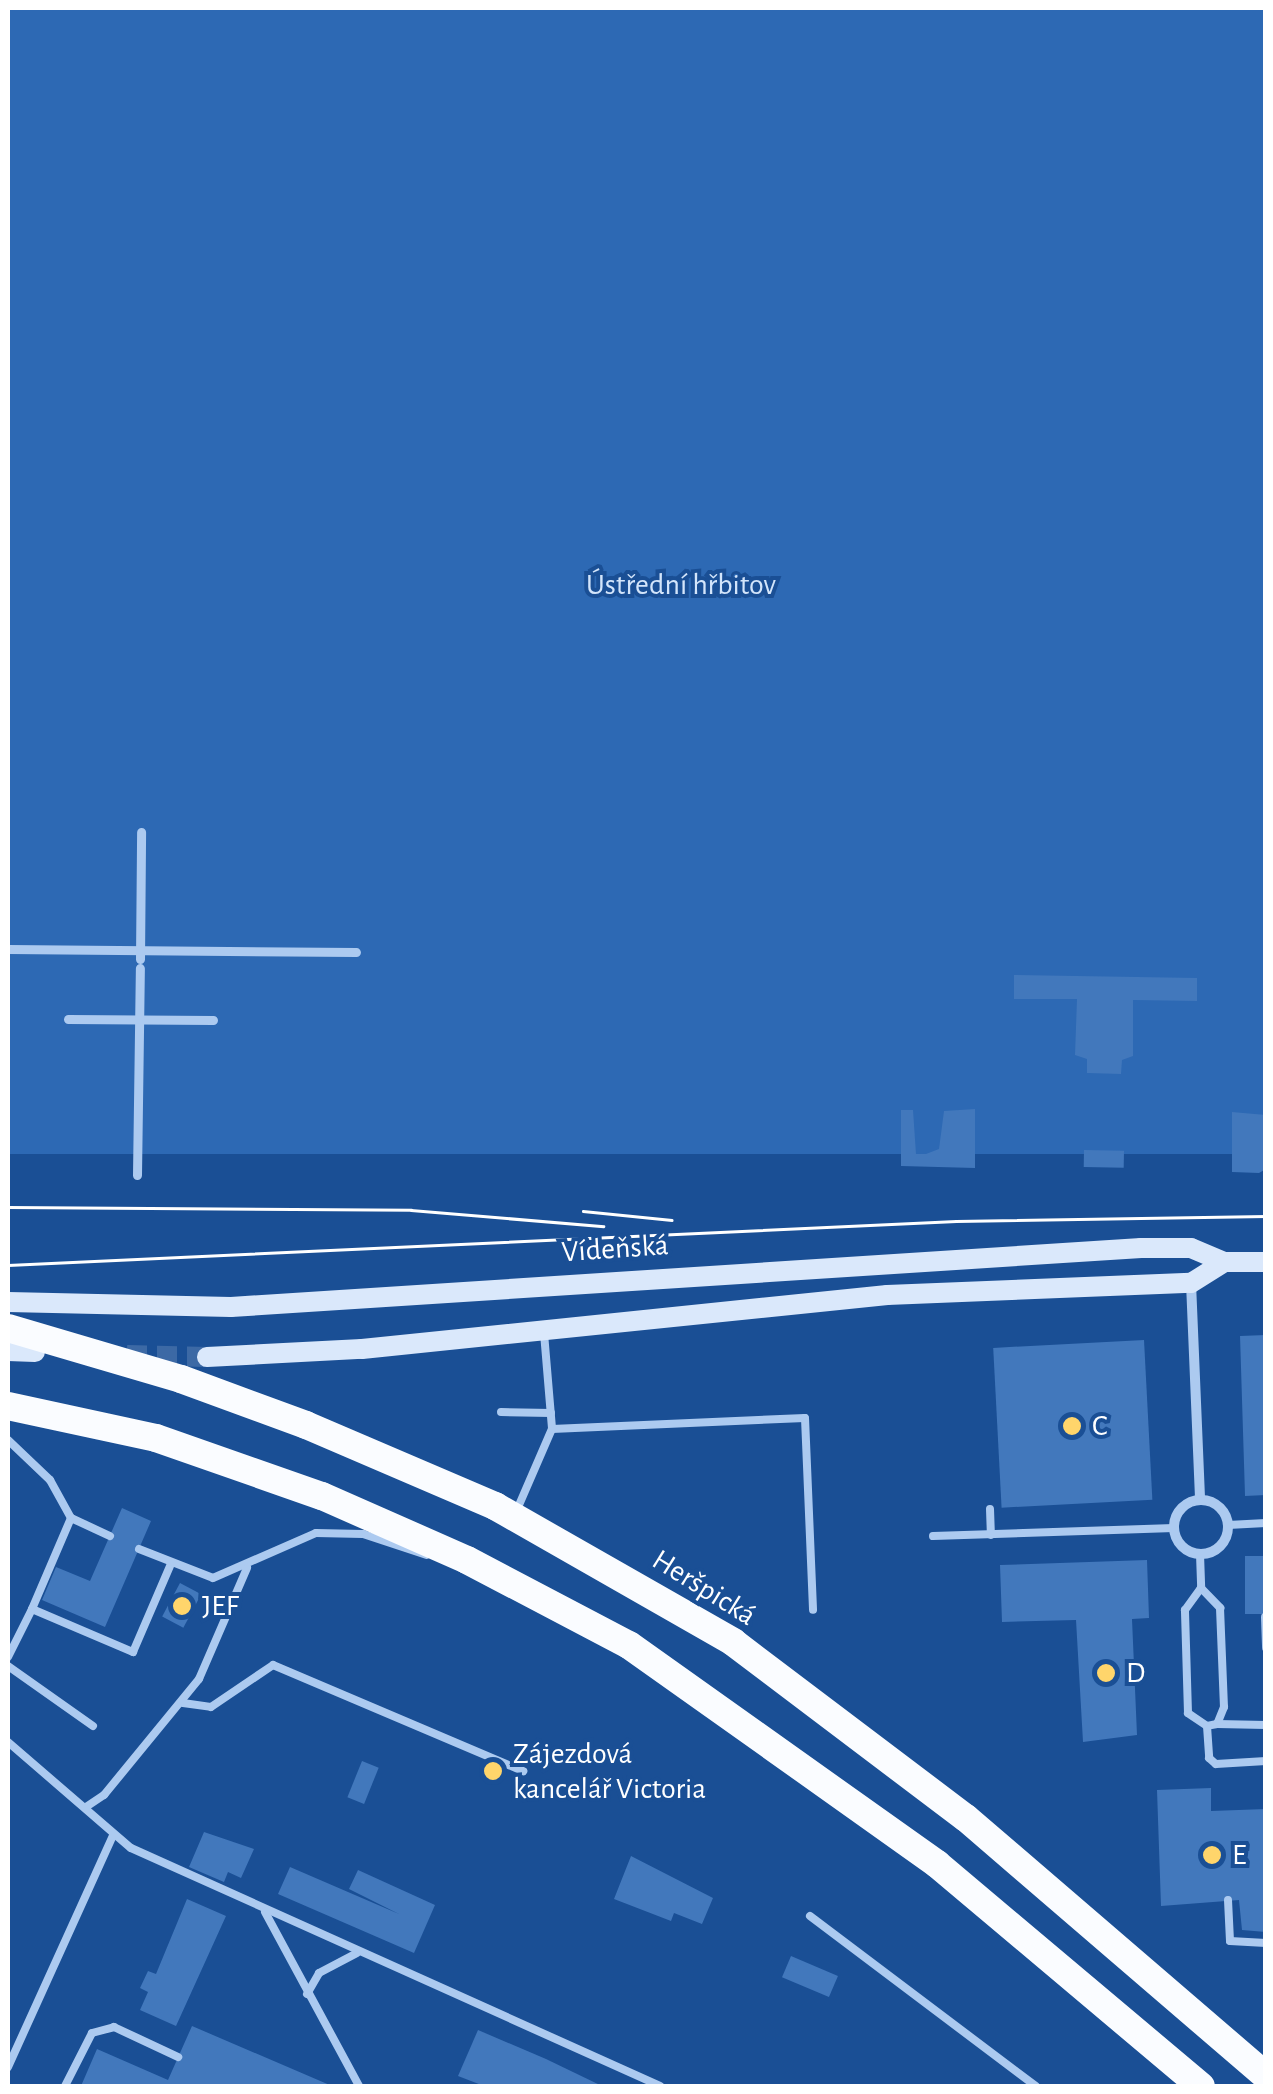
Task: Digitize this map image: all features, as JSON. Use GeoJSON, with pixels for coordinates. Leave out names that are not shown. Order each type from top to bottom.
{"type":"FeatureCollection","features":[{"type":"Feature","properties":{"kind":"highway","name":"Heršpická"},"geometry":{"type":"LineString","coordinates":[[8,1328],[181,1379],[306,1425],[514,1516],[733,1642],[966,1818],[1266,2076]]}},
{"type":"Feature","properties":{"kind":"highway"},"geometry":{"type":"LineString","coordinates":[[8,1406],[156,1438],[322,1496],[466,1560],[629,1644],[936,1864],[1201,2086]]}},
{"type":"Feature","properties":{"kind":"main road","name":"Vídeňská"},"geometry":{"type":"LineString","coordinates":[[8,1302],[231,1307],[987,1254],[1191,1248],[1224,1262],[1266,1262]]}},
{"type":"Feature","properties":{"kind":"main road"},"geometry":{"type":"LineString","coordinates":[[207,1357],[887,1295],[1191,1283],[1224,1262]]}},
{"type":"Feature","properties":{"kind":"main road"},"geometry":{"type":"LineString","coordinates":[[8,1350],[36,1352]]}},
{"type":"Feature","properties":{"kind":"street"},"geometry":{"type":"LineString","coordinates":[[137,1176],[141,832]]}},
{"type":"Feature","properties":{"kind":"street"},"geometry":{"type":"LineString","coordinates":[[8,949],[140,959],[356,952]]}},
{"type":"Feature","properties":{"kind":"street"},"geometry":{"type":"LineString","coordinates":[[68,1019],[213,1020]]}},
{"type":"Feature","properties":{"kind":"street"},"geometry":{"type":"LineString","coordinates":[[1191,1283],[1200,1500]]}},
{"type":"Feature","properties":{"kind":"street"},"geometry":{"type":"LineString","coordinates":[[1200,1500],[1222,1510],[1228,1525],[1218,1548],[1200,1554],[1180,1543],[1174,1528],[1179,1512],[1200,1500]]}},
{"type":"Feature","properties":{"kind":"lane"},"geometry":{"type":"LineString","coordinates":[[514,1516],[552,1428],[543,1329]]}},
{"type":"Feature","properties":{"kind":"lane"},"geometry":{"type":"LineString","coordinates":[[501,1412],[551,1413]]}},
{"type":"Feature","properties":{"kind":"lane"},"geometry":{"type":"LineString","coordinates":[[552,1428],[805,1418],[812,1610]]}},
{"type":"Feature","properties":{"kind":"lane"},"geometry":{"type":"LineString","coordinates":[[8,1440],[50,1480],[71,1518],[110,1536]]}},
{"type":"Feature","properties":{"kind":"lane"},"geometry":{"type":"LineString","coordinates":[[990,1509],[991,1535]]}},
{"type":"Feature","properties":{"kind":"lane"},"geometry":{"type":"LineString","coordinates":[[8,1657],[71,1518]]}},
{"type":"Feature","properties":{"kind":"lane"},"geometry":{"type":"LineString","coordinates":[[1228,1525],[1266,1523]]}},
{"type":"Feature","properties":{"kind":"lane"},"geometry":{"type":"LineString","coordinates":[[932,1536],[1174,1528]]}},
{"type":"Feature","properties":{"kind":"lane"},"geometry":{"type":"LineString","coordinates":[[139,1549],[170,1566],[212,1578],[246,1568],[284,1542],[332,1532],[466,1560]]}},
{"type":"Feature","properties":{"kind":"lane"},"geometry":{"type":"LineString","coordinates":[[1200,1554],[1201,1588],[1184,1610],[1188,1713],[1207,1726],[1266,1724]]}},
{"type":"Feature","properties":{"kind":"lane"},"geometry":{"type":"LineString","coordinates":[[32,1610],[132,1652],[170,1566]]}},
{"type":"Feature","properties":{"kind":"lane"},"geometry":{"type":"LineString","coordinates":[[86,1807],[104,1795],[183,1702],[211,1656],[246,1568]]}},
{"type":"Feature","properties":{"kind":"lane"},"geometry":{"type":"LineString","coordinates":[[1201,1588],[1220,1608],[1224,1707],[1217,1724]]}},
{"type":"Feature","properties":{"kind":"lane"},"geometry":{"type":"LineString","coordinates":[[1265,1618],[1266,1648]]}},
{"type":"Feature","properties":{"kind":"lane"},"geometry":{"type":"LineString","coordinates":[[8,1666],[93,1726]]}},
{"type":"Feature","properties":{"kind":"lane"},"geometry":{"type":"LineString","coordinates":[[183,1702],[210,1707],[272,1666],[524,1771]]}},
{"type":"Feature","properties":{"kind":"lane"},"geometry":{"type":"LineString","coordinates":[[1207,1726],[1209,1758],[1216,1764],[1266,1762]]}},
{"type":"Feature","properties":{"kind":"lane"},"geometry":{"type":"LineString","coordinates":[[8,1742],[86,1807],[113,1836],[265,1912],[660,2086]]}},
{"type":"Feature","properties":{"kind":"lane"},"geometry":{"type":"LineString","coordinates":[[8,2068],[113,1836]]}},
{"type":"Feature","properties":{"kind":"lane"},"geometry":{"type":"LineString","coordinates":[[1228,1900],[1230,1941],[1266,1943]]}},
{"type":"Feature","properties":{"kind":"lane"},"geometry":{"type":"LineString","coordinates":[[265,1912],[359,2086]]}},
{"type":"Feature","properties":{"kind":"lane"},"geometry":{"type":"LineString","coordinates":[[810,1916],[1036,2086]]}},
{"type":"Feature","properties":{"kind":"lane"},"geometry":{"type":"LineString","coordinates":[[307,1994],[319,1973],[357,1953]]}},
{"type":"Feature","properties":{"kind":"lane"},"geometry":{"type":"LineString","coordinates":[[66,2086],[92,2033],[103,2030],[130,2032],[178,2057]]}},
{"type":"Feature","properties":{"kind":"green space","name":"Ústřední hřbitov"},"geometry":{"type":"Polygon","coordinates":[[[8,8],[1265,8],[1265,1154],[8,1154],[8,8]]]}},
{"type":"Feature","properties":{"kind":"building"},"geometry":{"type":"Polygon","coordinates":[[[1014,975],[1197,978],[1197,1001],[1133,1000],[1133,1056],[1122,1060],[1121,1074],[1087,1073],[1087,1059],[1075,1055],[1077,999],[1014,999],[1014,975]]]}},
{"type":"Feature","properties":{"kind":"building"},"geometry":{"type":"Polygon","coordinates":[[[975,1109],[975,1168],[901,1166],[901,1110],[913,1110],[916,1154],[926,1154],[939,1149],[944,1111],[975,1109]]]}},
{"type":"Feature","properties":{"kind":"building"},"geometry":{"type":"Polygon","coordinates":[[[1232,1112],[1266,1115],[1266,1169],[1259,1173],[1232,1172],[1232,1112]]]}},
{"type":"Feature","properties":{"kind":"building"},"geometry":{"type":"Polygon","coordinates":[[[1084,1150],[1124,1151],[1124,1168],[1084,1167],[1084,1150]]]}},
{"type":"Feature","properties":{"kind":"building"},"geometry":{"type":"Polygon","coordinates":[[[1266,1335],[1266,1495],[1245,1496],[1240,1336],[1266,1335]]]}},
{"type":"Feature","properties":{"kind":"building","name":"C"},"geometry":{"type":"Polygon","coordinates":[[[1144,1340],[1152,1500],[1002,1508],[993,1348],[1144,1340]]]}},
{"type":"Feature","properties":{"kind":"building"},"geometry":{"type":"Polygon","coordinates":[[[122,1508],[151,1521],[105,1627],[42,1600],[56,1567],[90,1581],[122,1508]]]}},
{"type":"Feature","properties":{"kind":"building"},"geometry":{"type":"Polygon","coordinates":[[[1245,1556],[1266,1556],[1266,1614],[1245,1614],[1245,1556]]]}},
{"type":"Feature","properties":{"kind":"building","name":"D"},"geometry":{"type":"Polygon","coordinates":[[[1147,1560],[1149,1618],[1132,1619],[1137,1735],[1083,1742],[1076,1620],[1002,1622],[1000,1565],[1147,1560]]]}},
{"type":"Feature","properties":{"kind":"building","name":"JEF"},"geometry":{"type":"Polygon","coordinates":[[[180,1583],[201,1594],[183,1628],[162,1617],[180,1583]]]}},
{"type":"Feature","properties":{"kind":"building"},"geometry":{"type":"Polygon","coordinates":[[[362,1761],[379,1768],[364,1804],[347,1797],[362,1761]]]}},
{"type":"Feature","properties":{"kind":"building","name":"E"},"geometry":{"type":"Polygon","coordinates":[[[1211,1788],[1211,1811],[1266,1809],[1266,1932],[1242,1930],[1239,1900],[1161,1906],[1157,1790],[1211,1788]]]}},
{"type":"Feature","properties":{"kind":"building"},"geometry":{"type":"Polygon","coordinates":[[[204,1832],[254,1849],[241,1878],[228,1872],[224,1882],[189,1867],[204,1832]]]}},
{"type":"Feature","properties":{"kind":"building"},"geometry":{"type":"Polygon","coordinates":[[[631,1856],[713,1898],[702,1924],[674,1913],[671,1921],[614,1899],[631,1856]]]}},
{"type":"Feature","properties":{"kind":"building"},"geometry":{"type":"Polygon","coordinates":[[[290,1867],[399,1914],[349,1889],[358,1870],[435,1905],[414,1953],[278,1894],[290,1867]]]}},
{"type":"Feature","properties":{"kind":"building"},"geometry":{"type":"Polygon","coordinates":[[[187,1899],[226,1916],[176,2026],[140,2010],[148,1992],[140,1988],[148,1971],[156,1974],[187,1899]]]}},
{"type":"Feature","properties":{"kind":"building"},"geometry":{"type":"Polygon","coordinates":[[[791,1956],[838,1976],[829,1997],[782,1977],[791,1956]]]}},
{"type":"Feature","properties":{"kind":"building"},"geometry":{"type":"Polygon","coordinates":[[[192,2026],[332,2086],[81,2086],[97,2049],[168,2080],[192,2026]]]}},
{"type":"Feature","properties":{"kind":"building"},"geometry":{"type":"Polygon","coordinates":[[[478,2030],[602,2086],[484,2086],[458,2076],[478,2030]]]}},
{"type":"Feature","properties":{"kind":"tunnel"},"geometry":{"type":"LineString","coordinates":[[127,1355],[207,1357]]}},
{"type":"Feature","properties":{"kind":"tram line"},"geometry":{"type":"LineString","coordinates":[[8,1207],[411,1210],[603,1226]]}},
{"type":"Feature","properties":{"kind":"tram line"},"geometry":{"type":"LineString","coordinates":[[583,1211],[672,1220]]}},
{"type":"Feature","properties":{"kind":"tram line"},"geometry":{"type":"LineString","coordinates":[[8,1265],[956,1221],[1266,1216]]}},
{"type":"Feature","properties":{"kind":"place","name":"C"},"geometry":{"type":"Point","coordinates":[1072,1426]}},
{"type":"Feature","properties":{"kind":"place","name":"JEF"},"geometry":{"type":"Point","coordinates":[182,1606]}},
{"type":"Feature","properties":{"kind":"place","name":"D"},"geometry":{"type":"Point","coordinates":[1106,1673]}},
{"type":"Feature","properties":{"kind":"place","name":"Zájezdová kancelář Victoria"},"geometry":{"type":"Point","coordinates":[493,1771]}},
{"type":"Feature","properties":{"kind":"place","name":"E"},"geometry":{"type":"Point","coordinates":[1212,1855]}}]}
